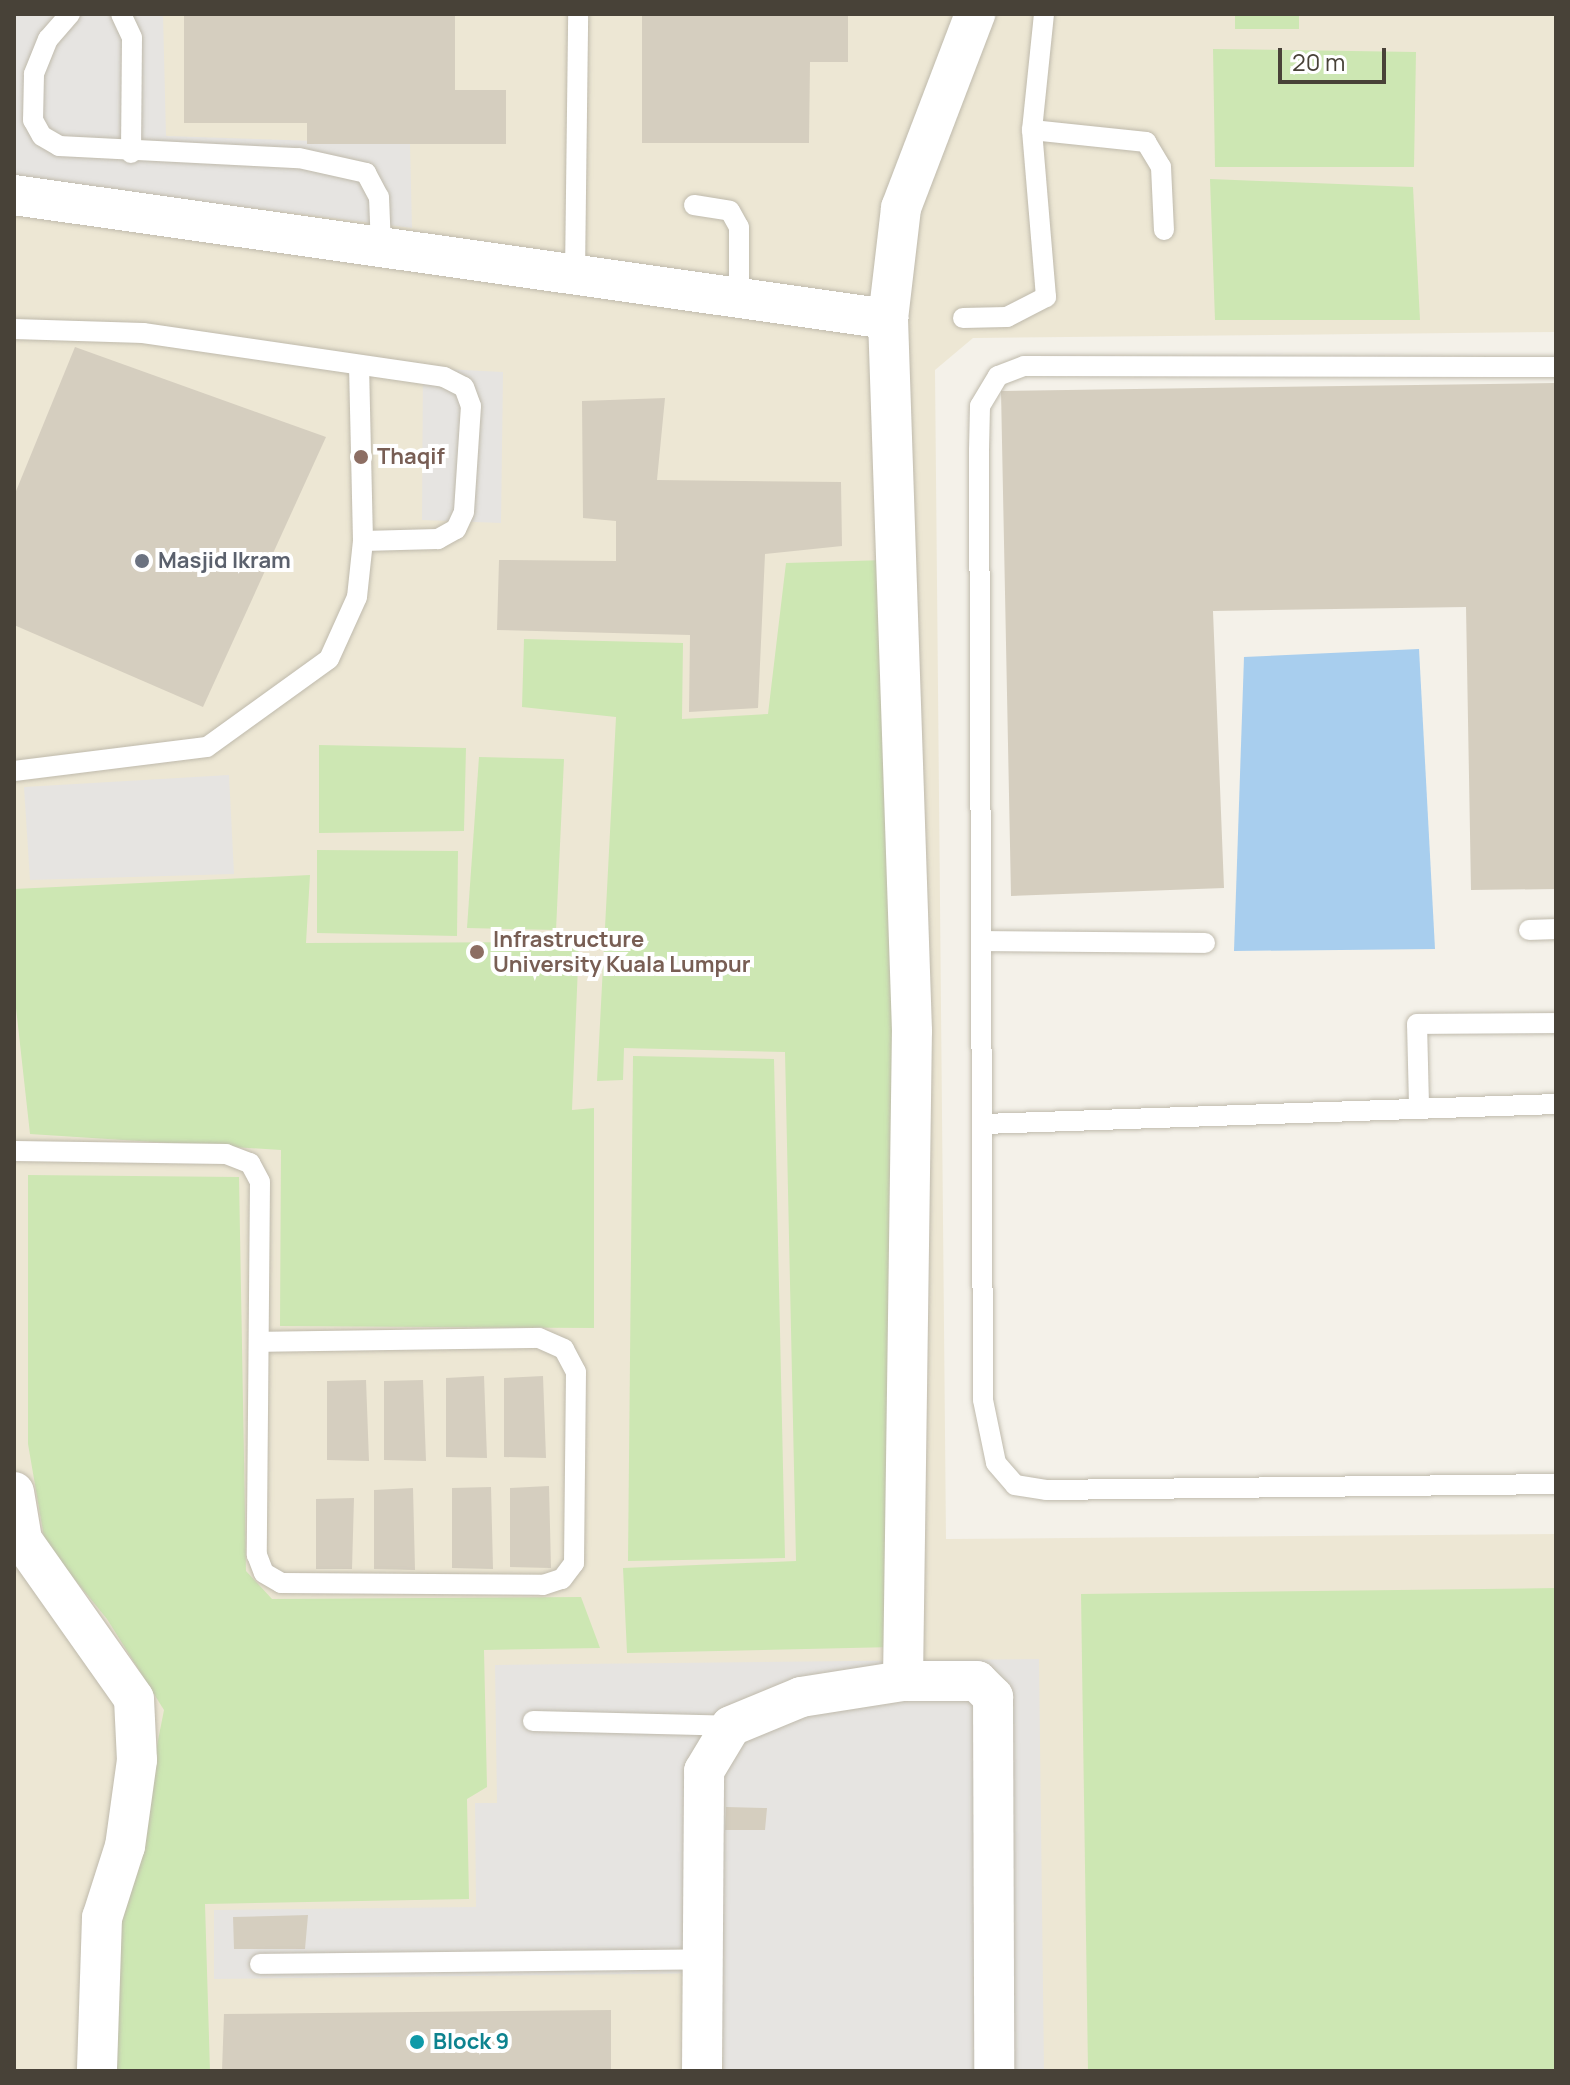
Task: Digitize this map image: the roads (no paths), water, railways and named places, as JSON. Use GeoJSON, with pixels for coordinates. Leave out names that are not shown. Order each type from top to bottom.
{"type":"FeatureCollection","features":[{"type":"Feature","properties":{"kind":"street"},"geometry":{"type":"LineString","coordinates":[[903,1681],[912,1046],[888,319],[901,208],[975,14]]}},
{"type":"Feature","properties":{"kind":"street"},"geometry":{"type":"LineString","coordinates":[[14,195],[888,319]]}},
{"type":"Feature","properties":{"kind":"street"},"geometry":{"type":"LineString","coordinates":[[14,1492],[22,1540],[134,1699],[137,1760],[125,1846],[102,1918],[97,2071]]}},
{"type":"Feature","properties":{"kind":"street"},"geometry":{"type":"LineString","coordinates":[[702,2071],[704,1771],[731,1726],[801,1697],[903,1681],[977,1681],[993,1697],[994,2071]]}},
{"type":"Feature","properties":{"kind":"lane"},"geometry":{"type":"LineString","coordinates":[[70,14],[48,39],[34,74],[33,120],[59,146],[131,153],[299,158],[366,173],[379,197],[381,246]]}},
{"type":"Feature","properties":{"kind":"lane"},"geometry":{"type":"LineString","coordinates":[[121,14],[132,38],[131,153]]}},
{"type":"Feature","properties":{"kind":"lane"},"geometry":{"type":"LineString","coordinates":[[575,274],[578,14]]}},
{"type":"Feature","properties":{"kind":"lane"},"geometry":{"type":"LineString","coordinates":[[963,318],[1007,317],[1046,297],[1032,130],[1044,14]]}},
{"type":"Feature","properties":{"kind":"lane"},"geometry":{"type":"LineString","coordinates":[[1032,130],[1146,142],[1161,167],[1164,230]]}},
{"type":"Feature","properties":{"kind":"lane"},"geometry":{"type":"LineString","coordinates":[[694,205],[730,211],[739,227],[739,297]]}},
{"type":"Feature","properties":{"kind":"lane"},"geometry":{"type":"LineString","coordinates":[[14,329],[143,333],[359,370],[444,377],[464,387],[471,406],[464,512],[456,529],[438,539],[363,541]]}},
{"type":"Feature","properties":{"kind":"lane"},"geometry":{"type":"LineString","coordinates":[[1556,367],[1024,366],[998,376],[980,406],[986,941],[983,1400],[996,1463],[1015,1485],[1556,1484]]}},
{"type":"Feature","properties":{"kind":"lane"},"geometry":{"type":"LineString","coordinates":[[14,771],[207,747],[329,659],[357,597],[363,541],[359,370]]}},
{"type":"Feature","properties":{"kind":"lane"},"geometry":{"type":"LineString","coordinates":[[1529,930],[1556,929]]}},
{"type":"Feature","properties":{"kind":"lane"},"geometry":{"type":"LineString","coordinates":[[986,941],[1205,943]]}},
{"type":"Feature","properties":{"kind":"lane"},"geometry":{"type":"LineString","coordinates":[[1419,1105],[1417,1024],[1556,1023]]}},
{"type":"Feature","properties":{"kind":"lane"},"geometry":{"type":"LineString","coordinates":[[984,1124],[1419,1105],[1556,1104]]}},
{"type":"Feature","properties":{"kind":"lane"},"geometry":{"type":"LineString","coordinates":[[14,1151],[226,1154],[250,1163],[260,1182],[257,1555],[264,1573],[281,1583],[543,1585],[562,1579],[574,1563],[576,1372],[564,1349],[539,1338],[259,1342]]}},
{"type":"Feature","properties":{"kind":"lane"},"geometry":{"type":"LineString","coordinates":[[533,1721],[731,1726]]}},
{"type":"Feature","properties":{"kind":"lane"},"geometry":{"type":"LineString","coordinates":[[260,1964],[703,1959]]}},
{"type":"Feature","properties":{"kind":"water"},"geometry":{"type":"Polygon","coordinates":[[[1419,649],[1435,949],[1234,951],[1244,657],[1419,649]]]}},
{"type":"Feature","properties":{"kind":"place","name":"Thaqif"},"geometry":{"type":"Point","coordinates":[361,457]}},
{"type":"Feature","properties":{"kind":"place","name":"Masjid Ikram"},"geometry":{"type":"Point","coordinates":[142,561]}},
{"type":"Feature","properties":{"kind":"place","name":"Infrastructure University Kuala Lumpur"},"geometry":{"type":"Point","coordinates":[477,952]}},
{"type":"Feature","properties":{"kind":"place","name":"Block 9"},"geometry":{"type":"Point","coordinates":[417,2042]}}]}
